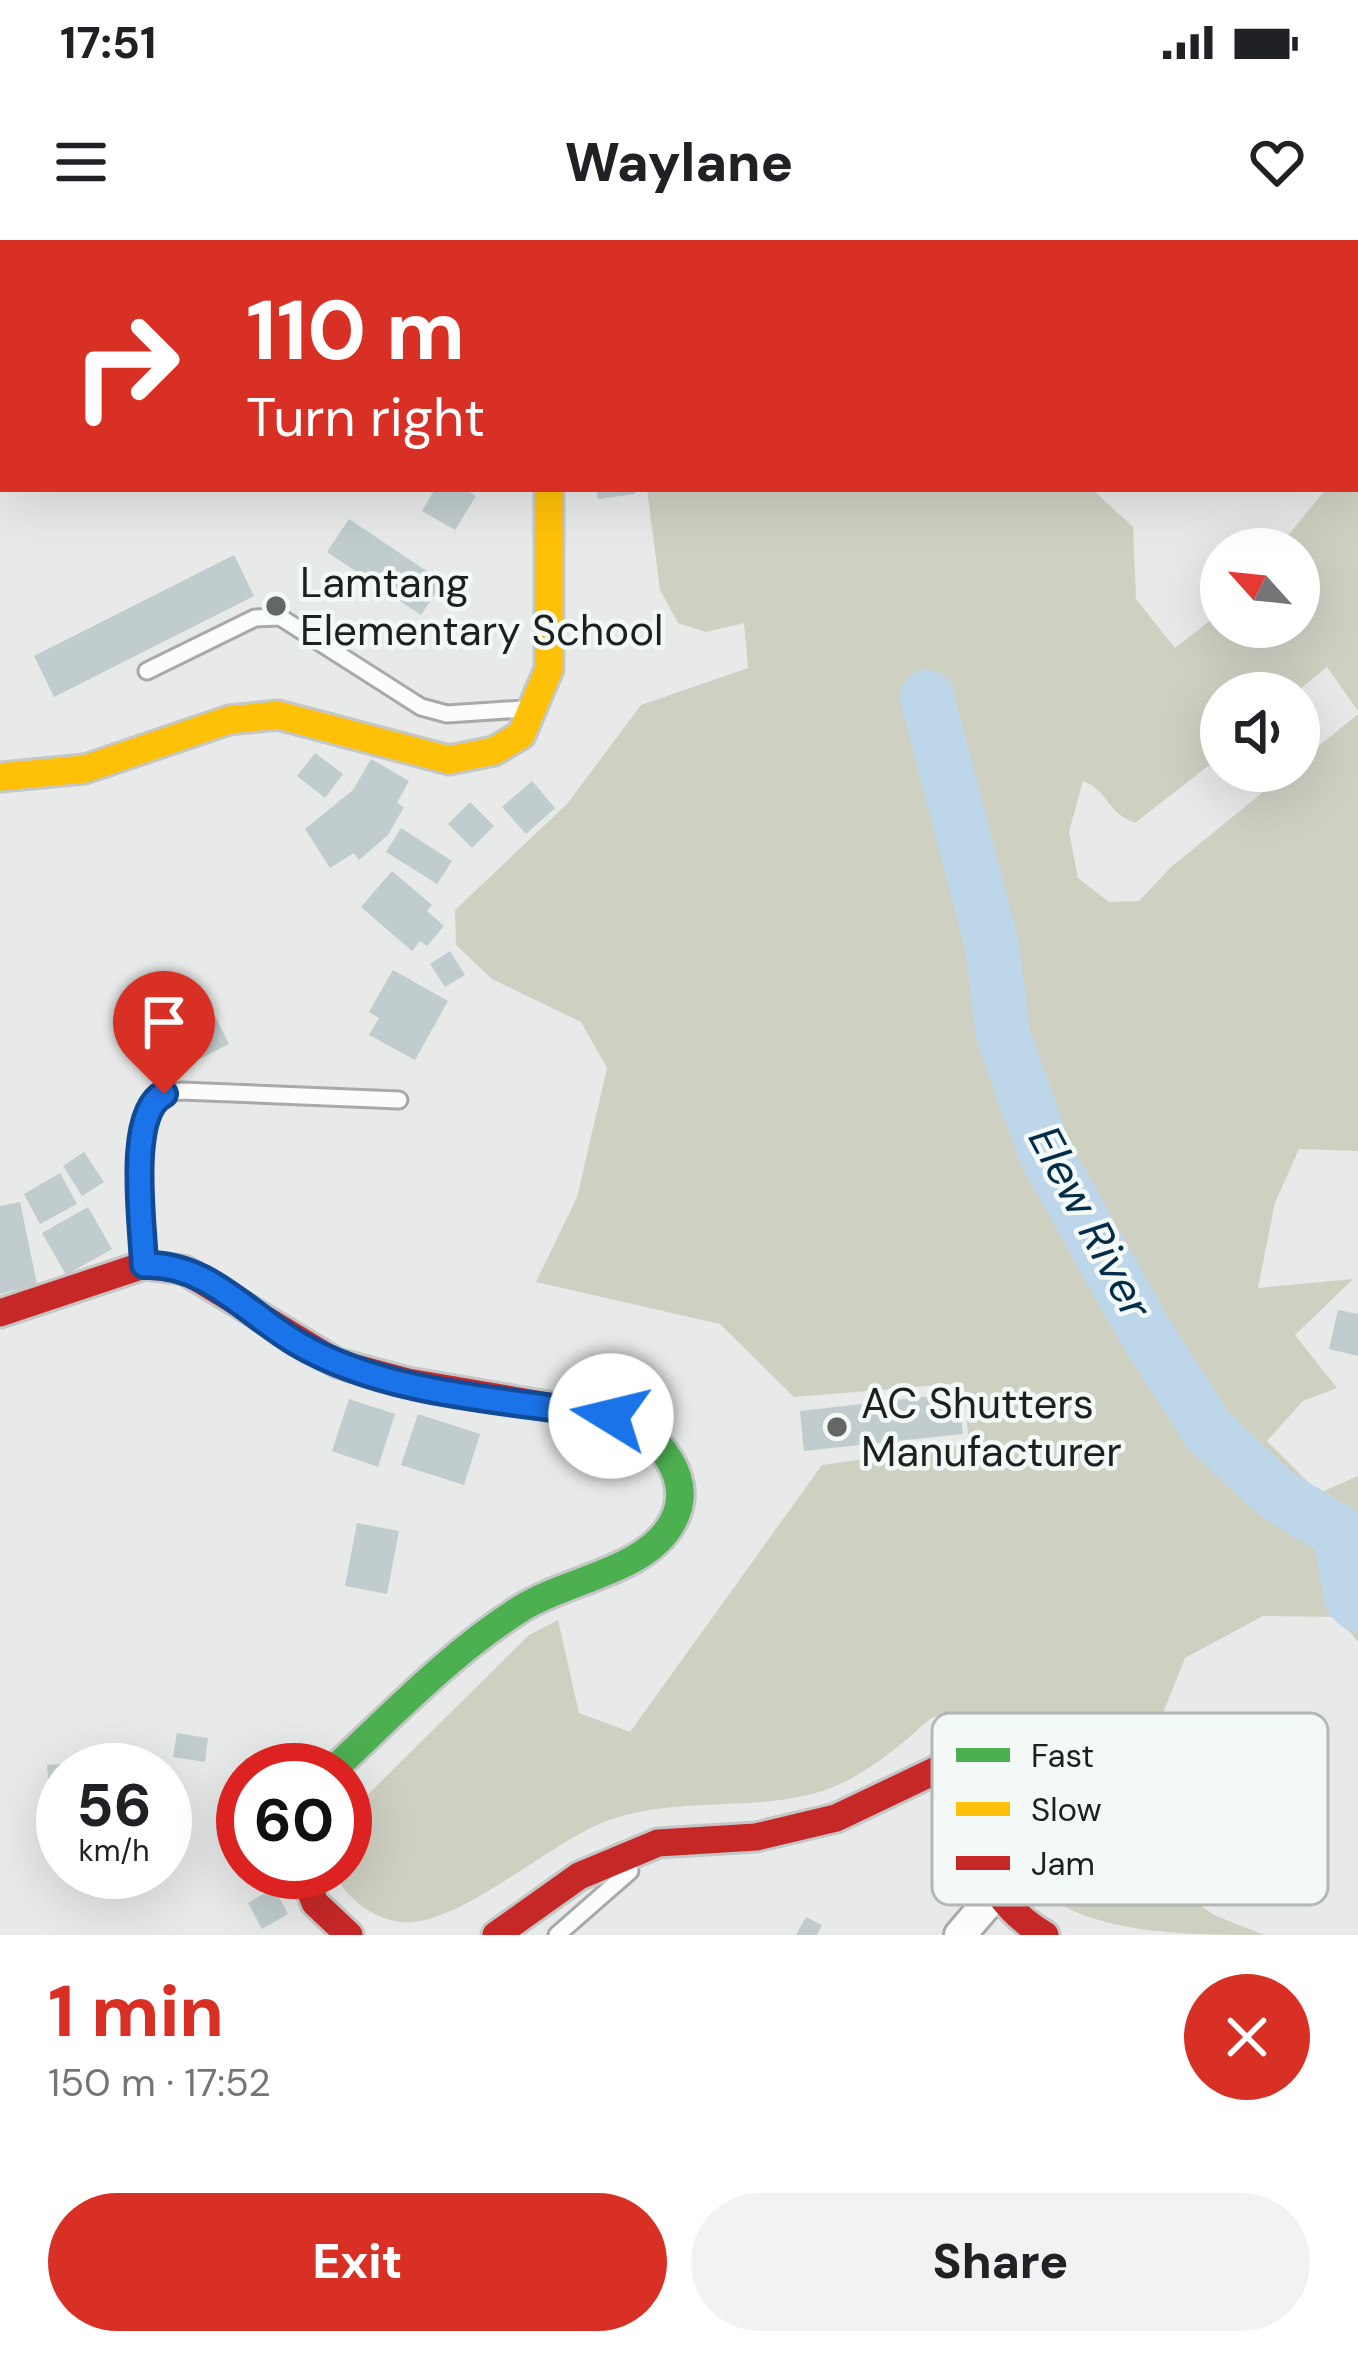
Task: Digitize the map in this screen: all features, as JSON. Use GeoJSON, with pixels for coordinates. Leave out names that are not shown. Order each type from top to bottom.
{"type":"FeatureCollection","features":[{"type":"Feature","properties":{"kind":"main road"},"geometry":{"type":"LineString","coordinates":[[0,777],[85,769],[229,720],[278,715],[426,756],[474,758],[521,735],[537,707],[549,669],[549,492]]}},
{"type":"Feature","properties":{"kind":"main road"},"geometry":{"type":"LineString","coordinates":[[0,1312],[144,1265],[162,1264],[210,1281],[264,1323],[337,1364],[408,1382],[637,1421],[672,1456],[680,1498],[674,1521],[655,1546],[560,1586],[522,1608],[362,1743]]}},
{"type":"Feature","properties":{"kind":"main road"},"geometry":{"type":"LineString","coordinates":[[496,1935],[579,1876],[658,1843],[756,1837],[836,1818],[932,1772]]}},
{"type":"Feature","properties":{"kind":"main road"},"geometry":{"type":"LineString","coordinates":[[313,1899],[349,1935]]}},
{"type":"Feature","properties":{"kind":"main road"},"geometry":{"type":"LineString","coordinates":[[1008,1905],[1045,1935]]}},
{"type":"Feature","properties":{"kind":"street"},"geometry":{"type":"LineString","coordinates":[[960,1935],[986,1905]]}},
{"type":"Feature","properties":{"kind":"lane"},"geometry":{"type":"LineString","coordinates":[[147,671],[255,617],[280,617],[313,633],[421,707],[447,714],[537,707]]}},
{"type":"Feature","properties":{"kind":"lane"},"geometry":{"type":"LineString","coordinates":[[144,1265],[140,1155],[147,1108],[154,1099],[181,1091],[399,1100]]}},
{"type":"Feature","properties":{"kind":"lane"},"geometry":{"type":"LineString","coordinates":[[557,1935],[658,1843]]}},
{"type":"Feature","properties":{"kind":"shaded area"},"geometry":{"type":"Polygon","coordinates":[[[647,492],[1095,492],[1133,527],[1136,599],[1175,648],[1200,628],[1200,648],[1320,648],[1320,528],[1294,528],[1324,492],[1358,492],[1358,711],[1327,667],[1320,673],[1200,672],[1200,772],[1135,823],[1083,781],[1069,832],[1078,878],[1109,902],[1139,901],[1171,867],[1263,792],[1320,792],[1320,745],[1358,714],[1358,1151],[1299,1149],[1275,1203],[1258,1288],[1353,1279],[1295,1335],[1337,1388],[1303,1401],[1267,1441],[1319,1493],[1358,1476],[1358,1642],[1338,1617],[1263,1616],[1185,1658],[1163,1713],[932,1713],[932,1719],[873,1765],[825,1790],[785,1799],[623,1816],[576,1836],[480,1896],[434,1917],[400,1922],[366,1909],[355,1899],[372,1899],[372,1790],[529,1635],[558,1620],[579,1713],[630,1732],[822,1465],[969,1444],[963,1383],[794,1397],[720,1324],[536,1282],[577,1197],[607,1068],[581,1022],[492,979],[456,945],[455,910],[567,804],[641,705],[748,668],[744,623],[706,632],[678,623],[660,590],[647,492]]]}},
{"type":"Feature","properties":{"kind":"shaded area"},"geometry":{"type":"Polygon","coordinates":[[[1062,1905],[1200,1905],[1264,1935],[1179,1933],[1094,1919],[1062,1905]]]}},
{"type":"Feature","properties":{"kind":"building"},"geometry":{"type":"Polygon","coordinates":[[[433,492],[476,496],[455,530],[422,511],[433,492]]]}},
{"type":"Feature","properties":{"kind":"building"},"geometry":{"type":"Polygon","coordinates":[[[597,492],[635,494],[598,499],[597,492]]]}},
{"type":"Feature","properties":{"kind":"building"},"geometry":{"type":"Polygon","coordinates":[[[349,519],[443,582],[421,615],[327,552],[349,519]]]}},
{"type":"Feature","properties":{"kind":"building"},"geometry":{"type":"Polygon","coordinates":[[[234,555],[254,596],[54,697],[34,656],[234,555]]]}},
{"type":"Feature","properties":{"kind":"building"},"geometry":{"type":"Polygon","coordinates":[[[315,753],[343,774],[325,798],[297,776],[315,753]]]}},
{"type":"Feature","properties":{"kind":"building"},"geometry":{"type":"Polygon","coordinates":[[[371,759],[409,781],[397,803],[404,807],[388,835],[359,860],[354,853],[330,868],[305,829],[353,790],[371,759]]]}},
{"type":"Feature","properties":{"kind":"building"},"geometry":{"type":"Polygon","coordinates":[[[532,781],[555,808],[526,834],[502,807],[532,781]]]}},
{"type":"Feature","properties":{"kind":"building"},"geometry":{"type":"Polygon","coordinates":[[[470,802],[494,826],[472,848],[448,824],[470,802]]]}},
{"type":"Feature","properties":{"kind":"building"},"geometry":{"type":"Polygon","coordinates":[[[401,828],[452,861],[437,884],[386,852],[401,828]]]}},
{"type":"Feature","properties":{"kind":"building"},"geometry":{"type":"Polygon","coordinates":[[[392,871],[432,905],[427,911],[444,926],[427,946],[420,941],[412,951],[361,907],[392,871]]]}},
{"type":"Feature","properties":{"kind":"building"},"geometry":{"type":"Polygon","coordinates":[[[450,951],[465,975],[445,987],[430,964],[450,951]]]}},
{"type":"Feature","properties":{"kind":"building"},"geometry":{"type":"Polygon","coordinates":[[[393,970],[448,1001],[415,1060],[369,1035],[379,1018],[369,1012],[393,970]]]}},
{"type":"Feature","properties":{"kind":"building"},"geometry":{"type":"Polygon","coordinates":[[[211,1008],[229,1044],[172,1073],[154,1037],[211,1008]]]}},
{"type":"Feature","properties":{"kind":"building"},"geometry":{"type":"Polygon","coordinates":[[[84,1152],[104,1182],[82,1196],[63,1166],[84,1152]]]}},
{"type":"Feature","properties":{"kind":"building"},"geometry":{"type":"Polygon","coordinates":[[[60,1173],[77,1204],[40,1224],[24,1194],[60,1173]]]}},
{"type":"Feature","properties":{"kind":"building"},"geometry":{"type":"Polygon","coordinates":[[[20,1202],[37,1284],[0,1294],[0,1206],[20,1202]]]}},
{"type":"Feature","properties":{"kind":"building"},"geometry":{"type":"Polygon","coordinates":[[[88,1207],[112,1249],[66,1275],[42,1233],[88,1207]]]}},
{"type":"Feature","properties":{"kind":"building"},"geometry":{"type":"Polygon","coordinates":[[[1338,1310],[1358,1314],[1358,1356],[1329,1349],[1338,1310]]]}},
{"type":"Feature","properties":{"kind":"building"},"geometry":{"type":"Polygon","coordinates":[[[959,1393],[963,1434],[804,1451],[800,1411],[959,1393]]]}},
{"type":"Feature","properties":{"kind":"building"},"geometry":{"type":"Polygon","coordinates":[[[349,1399],[395,1414],[378,1467],[332,1451],[349,1399]]]}},
{"type":"Feature","properties":{"kind":"building"},"geometry":{"type":"Polygon","coordinates":[[[418,1414],[480,1434],[464,1485],[401,1465],[418,1414]]]}},
{"type":"Feature","properties":{"kind":"building"},"geometry":{"type":"Polygon","coordinates":[[[357,1523],[399,1531],[387,1594],[345,1586],[357,1523]]]}},
{"type":"Feature","properties":{"kind":"building"},"geometry":{"type":"Polygon","coordinates":[[[177,1733],[208,1738],[205,1762],[192,1760],[192,1743],[175,1743],[177,1733]]]}},
{"type":"Feature","properties":{"kind":"building"},"geometry":{"type":"Polygon","coordinates":[[[280,1899],[288,1914],[262,1929],[248,1903],[280,1899]]]}},
{"type":"Feature","properties":{"kind":"building"},"geometry":{"type":"Polygon","coordinates":[[[806,1917],[822,1925],[817,1935],[796,1935],[806,1917]]]}},
{"type":"Feature","properties":{"kind":"waterway","name":"Elew River"},"geometry":{"type":"LineString","coordinates":[[927,697],[992,946],[1003,1035],[1046,1155],[1143,1328],[1208,1430],[1276,1494],[1340,1533],[1351,1598],[1358,1605]]}},
{"type":"Feature","properties":{"kind":"traffic: fast"},"geometry":{"type":"LineString","coordinates":[[362,1743],[496,1625],[540,1598],[625,1564],[660,1539],[678,1508],[678,1480],[666,1454],[635,1421]]}},
{"type":"Feature","properties":{"kind":"traffic: slow"},"geometry":{"type":"LineString","coordinates":[[0,777],[85,769],[229,720],[278,715],[449,760],[494,751],[521,735],[549,669],[549,492]]}},
{"type":"Feature","properties":{"kind":"traffic: jam"},"geometry":{"type":"LineString","coordinates":[[0,1313],[144,1265],[184,1270],[337,1363],[408,1382],[635,1421]]}},
{"type":"Feature","properties":{"kind":"traffic: jam"},"geometry":{"type":"LineString","coordinates":[[496,1935],[579,1876],[658,1843],[756,1837],[836,1818],[932,1772]]}},
{"type":"Feature","properties":{"kind":"traffic: jam"},"geometry":{"type":"LineString","coordinates":[[313,1899],[349,1935]]}},
{"type":"Feature","properties":{"kind":"traffic: jam"},"geometry":{"type":"LineString","coordinates":[[1009,1905],[1045,1935]]}},
{"type":"Feature","properties":{"kind":"place","name":"Lamtang Elementary School"},"geometry":{"type":"Point","coordinates":[276,606]}},
{"type":"Feature","properties":{"kind":"place","name":"AC Shutters Manufacturer"},"geometry":{"type":"Point","coordinates":[837,1427]}},
{"type":"Feature","properties":{"kind":"route"},"geometry":{"type":"LineString","coordinates":[[164,1094],[147,1108],[142,1131],[144,1265],[162,1264],[210,1281],[264,1323],[337,1364],[408,1382],[611,1416]]}}]}
